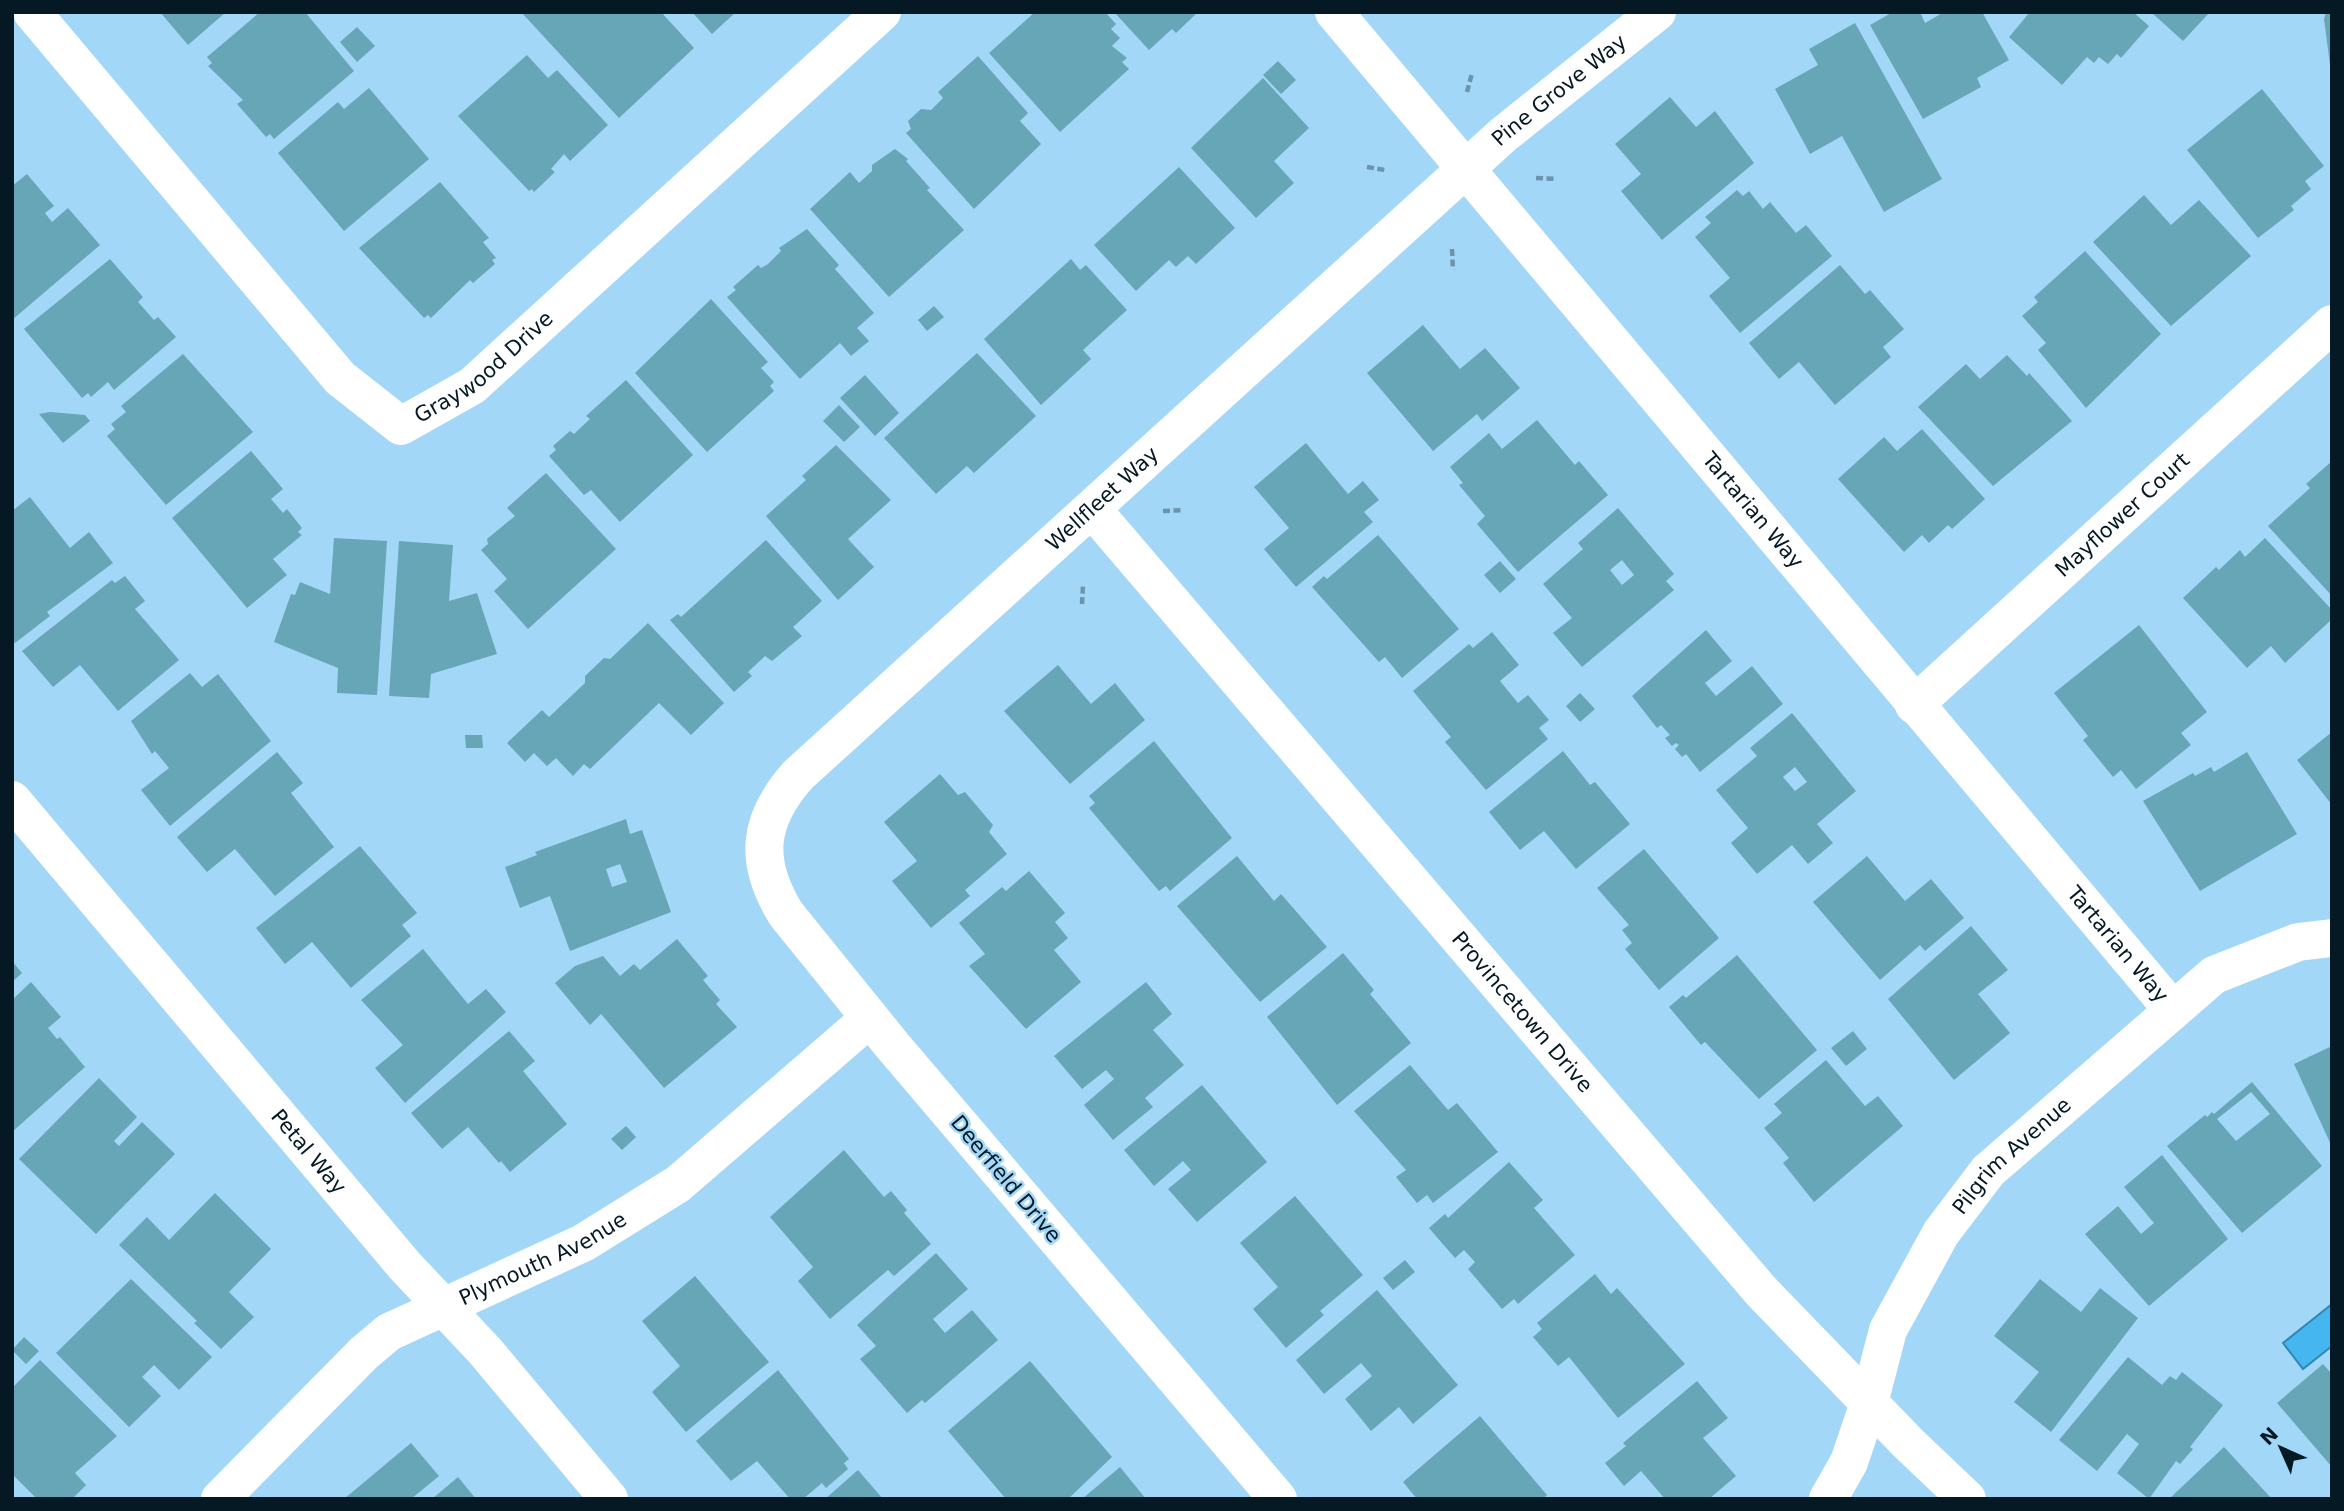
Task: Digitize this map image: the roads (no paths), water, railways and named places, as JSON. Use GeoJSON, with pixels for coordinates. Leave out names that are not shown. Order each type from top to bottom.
{"type":"FeatureCollection","features":[{"type":"Feature","properties":{"kind":"street","name":"Graywood Drive"},"geometry":{"type":"LineString","coordinates":[[32,12],[340,378],[401,426],[472,386],[882,12]]}},
{"type":"Feature","properties":{"kind":"street","name":"Tartarian Way"},"geometry":{"type":"LineString","coordinates":[[1334,12],[2172,1009]]}},
{"type":"Feature","properties":{"kind":"street","name":"Pine Grove Way"},"geometry":{"type":"LineString","coordinates":[[1465,171],[1503,135],[1657,12]]}},
{"type":"Feature","properties":{"kind":"street","name":"Wellfleet Way"},"geometry":{"type":"LineString","coordinates":[[764,843],[769,817],[781,794],[798,775],[1465,171]]}},
{"type":"Feature","properties":{"kind":"street","name":"Mayflower Court"},"geometry":{"type":"LineString","coordinates":[[1914,705],[2332,324]]}},
{"type":"Feature","properties":{"kind":"street","name":"Provincetown Drive"},"geometry":{"type":"LineString","coordinates":[[1092,509],[1760,1291],[1967,1499]]}},
{"type":"Feature","properties":{"kind":"street","name":"Petal Way"},"geometry":{"type":"LineString","coordinates":[[12,800],[405,1266],[485,1351],[610,1499]]}},
{"type":"Feature","properties":{"kind":"street","name":"Deerfield Drive"},"geometry":{"type":"LineString","coordinates":[[764,843],[765,868],[773,892],[786,914],[870,1018],[1278,1499]]}},
{"type":"Feature","properties":{"kind":"street","name":"Pilgrim Avenue"},"geometry":{"type":"LineString","coordinates":[[1828,1499],[1844,1472],[1869,1403],[1888,1330],[1941,1233],[1989,1171],[2214,975],[2298,942],[2332,938]]}},
{"type":"Feature","properties":{"kind":"street","name":"Plymouth Avenue"},"geometry":{"type":"LineString","coordinates":[[220,1499],[364,1353],[390,1332],[583,1243],[678,1184],[870,1018]]}},
{"type":"Feature","properties":{"kind":"water"},"geometry":{"type":"Polygon","coordinates":[[[2332,1304],[2332,1346],[2303,1369],[2283,1343],[2332,1304]]]}}]}
